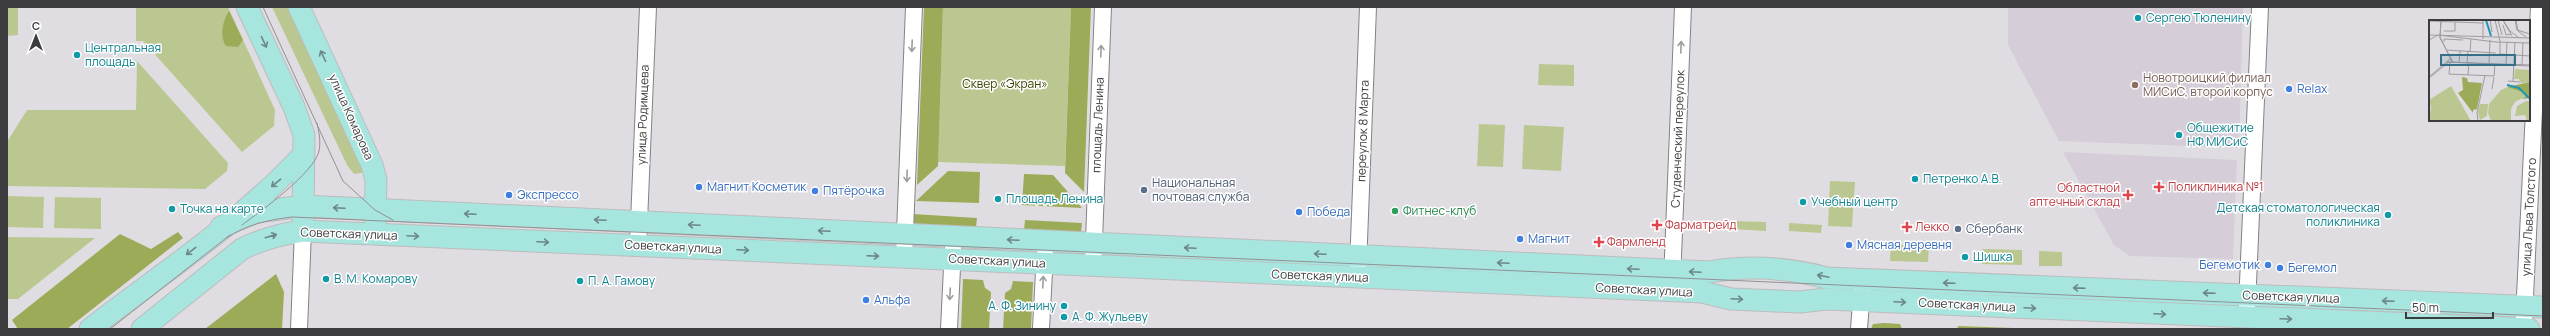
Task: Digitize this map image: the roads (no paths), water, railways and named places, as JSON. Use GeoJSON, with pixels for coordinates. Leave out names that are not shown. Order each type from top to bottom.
{"type":"FeatureCollection","features":[{"type":"Feature","properties":{"kind":"main road"},"geometry":{"type":"LineString","coordinates":[[247,7],[294,107],[303,145],[303,231]]}},
{"type":"Feature","properties":{"kind":"main road","name":"улица Комарова"},"geometry":{"type":"LineString","coordinates":[[299,7],[372,165],[376,180],[374,234]]}},
{"type":"Feature","properties":{"kind":"main road","name":"Советская улица"},"geometry":{"type":"LineString","coordinates":[[90,329],[221,228],[280,179],[303,145]]}},
{"type":"Feature","properties":{"kind":"main road","name":"Советская улица"},"geometry":{"type":"LineString","coordinates":[[221,228],[256,212],[304,206],[1709,272],[1732,268],[1801,271],[1827,278],[2534,307]]}},
{"type":"Feature","properties":{"kind":"main road","name":"Советская улица"},"geometry":{"type":"LineString","coordinates":[[142,329],[242,249],[260,240],[281,233],[303,231],[1671,291],[1707,293],[1731,299],[1800,302],[1826,299],[1861,300],[2529,329]]}},
{"type":"Feature","properties":{"kind":"street","name":"улица Родимцева"},"geometry":{"type":"LineString","coordinates":[[638,246],[648,7]]}},
{"type":"Feature","properties":{"kind":"street"},"geometry":{"type":"LineString","coordinates":[[904,257],[914,7]]}},
{"type":"Feature","properties":{"kind":"street","name":"площадь Ленина"},"geometry":{"type":"LineString","coordinates":[[1093,266],[1103,7]]}},
{"type":"Feature","properties":{"kind":"street","name":"переулок 8 Марта"},"geometry":{"type":"LineString","coordinates":[[1358,277],[1368,7]]}},
{"type":"Feature","properties":{"kind":"street","name":"Студенческий переулок"},"geometry":{"type":"LineString","coordinates":[[1671,291],[1683,7]]}},
{"type":"Feature","properties":{"kind":"street"},"geometry":{"type":"LineString","coordinates":[[2247,317],[2260,7]]}},
{"type":"Feature","properties":{"kind":"street","name":"улица Льва Толстого"},"geometry":{"type":"LineString","coordinates":[[2524,329],[2534,307],[2539,7]]}},
{"type":"Feature","properties":{"kind":"street"},"geometry":{"type":"LineString","coordinates":[[299,329],[303,231]]}},
{"type":"Feature","properties":{"kind":"street"},"geometry":{"type":"LineString","coordinates":[[949,329],[953,237]]}},
{"type":"Feature","properties":{"kind":"street"},"geometry":{"type":"LineString","coordinates":[[1041,329],[1045,241]]}},
{"type":"Feature","properties":{"kind":"street"},"geometry":{"type":"LineString","coordinates":[[1859,329],[1862,279]]}},
{"type":"Feature","properties":{"kind":"tram line"},"geometry":{"type":"LineString","coordinates":[[263,7],[343,181],[375,210],[393,220]]}},
{"type":"Feature","properties":{"kind":"tram line"},"geometry":{"type":"LineString","coordinates":[[242,225],[286,191],[308,170],[319,151],[320,144],[317,123]]}},
{"type":"Feature","properties":{"kind":"tram line"},"geometry":{"type":"LineString","coordinates":[[226,238],[257,224],[292,217],[2543,316]]}},
{"type":"Feature","properties":{"kind":"tram line"},"geometry":{"type":"LineString","coordinates":[[110,329],[230,235]]}},
{"type":"Feature","properties":{"kind":"place","name":"Сергею Тюленину"},"geometry":{"type":"Point","coordinates":[2138,18]}},
{"type":"Feature","properties":{"kind":"place","name":"Центральная площадь"},"geometry":{"type":"Point","coordinates":[77,55]}},
{"type":"Feature","properties":{"kind":"place","name":"Новотроицкий филиал МИСиС, второй корпус"},"geometry":{"type":"Point","coordinates":[2135,85]}},
{"type":"Feature","properties":{"kind":"place","name":"Relax"},"geometry":{"type":"Point","coordinates":[2289,89]}},
{"type":"Feature","properties":{"kind":"place","name":"Общежитие НФ МИСиС"},"geometry":{"type":"Point","coordinates":[2179,135]}},
{"type":"Feature","properties":{"kind":"place","name":"Петренко А.В."},"geometry":{"type":"Point","coordinates":[1915,179]}},
{"type":"Feature","properties":{"kind":"place","name":"Магнит Косметик"},"geometry":{"type":"Point","coordinates":[699,187]}},
{"type":"Feature","properties":{"kind":"place","name":"Поликлиника №1"},"geometry":{"type":"Point","coordinates":[2159,187]}},
{"type":"Feature","properties":{"kind":"place","name":"Национальная почтовая служба"},"geometry":{"type":"Point","coordinates":[1144,190]}},
{"type":"Feature","properties":{"kind":"place","name":"Пятёрочка"},"geometry":{"type":"Point","coordinates":[815,191]}},
{"type":"Feature","properties":{"kind":"place","name":"Экспрессо"},"geometry":{"type":"Point","coordinates":[509,195]}},
{"type":"Feature","properties":{"kind":"place","name":"Областной аптечный склад"},"geometry":{"type":"Point","coordinates":[2128,195]}},
{"type":"Feature","properties":{"kind":"place","name":"Площадь Ленина"},"geometry":{"type":"Point","coordinates":[998,199]}},
{"type":"Feature","properties":{"kind":"place","name":"Учебный центр"},"geometry":{"type":"Point","coordinates":[1803,202]}},
{"type":"Feature","properties":{"kind":"place","name":"Точка на карте"},"geometry":{"type":"Point","coordinates":[172,209]}},
{"type":"Feature","properties":{"kind":"place","name":"Фитнес-клуб"},"geometry":{"type":"Point","coordinates":[1395,211]}},
{"type":"Feature","properties":{"kind":"place","name":"Победа"},"geometry":{"type":"Point","coordinates":[1299,212]}},
{"type":"Feature","properties":{"kind":"place","name":"Детская стоматологическая поликлиника"},"geometry":{"type":"Point","coordinates":[2388,215]}},
{"type":"Feature","properties":{"kind":"place","name":"Фарматрейд"},"geometry":{"type":"Point","coordinates":[1657,225]}},
{"type":"Feature","properties":{"kind":"place","name":"Лекко"},"geometry":{"type":"Point","coordinates":[1907,227]}},
{"type":"Feature","properties":{"kind":"place","name":"Сбербанк"},"geometry":{"type":"Point","coordinates":[1958,229]}},
{"type":"Feature","properties":{"kind":"place","name":"Магнит"},"geometry":{"type":"Point","coordinates":[1520,239]}},
{"type":"Feature","properties":{"kind":"place","name":"Фармленд"},"geometry":{"type":"Point","coordinates":[1599,242]}},
{"type":"Feature","properties":{"kind":"place","name":"Мясная деревня"},"geometry":{"type":"Point","coordinates":[1849,245]}},
{"type":"Feature","properties":{"kind":"place","name":"Шишка"},"geometry":{"type":"Point","coordinates":[1965,257]}},
{"type":"Feature","properties":{"kind":"place","name":"Бегемотик"},"geometry":{"type":"Point","coordinates":[2268,265]}},
{"type":"Feature","properties":{"kind":"place","name":"Бегемол"},"geometry":{"type":"Point","coordinates":[2280,268]}},
{"type":"Feature","properties":{"kind":"place","name":"В. М. Комарову"},"geometry":{"type":"Point","coordinates":[326,279]}},
{"type":"Feature","properties":{"kind":"place","name":"П. А. Гамову"},"geometry":{"type":"Point","coordinates":[580,281]}},
{"type":"Feature","properties":{"kind":"place","name":"Альфа"},"geometry":{"type":"Point","coordinates":[866,300]}},
{"type":"Feature","properties":{"kind":"place","name":"А. Ф. Зинину"},"geometry":{"type":"Point","coordinates":[1064,306]}},
{"type":"Feature","properties":{"kind":"place","name":"А. Ф. Жульеву"},"geometry":{"type":"Point","coordinates":[1064,317]}},
{"type":"Feature","properties":{"kind":"park label","name":"Сквер «Экран»"},"geometry":{"type":"Point","coordinates":[1005,84]}}]}
